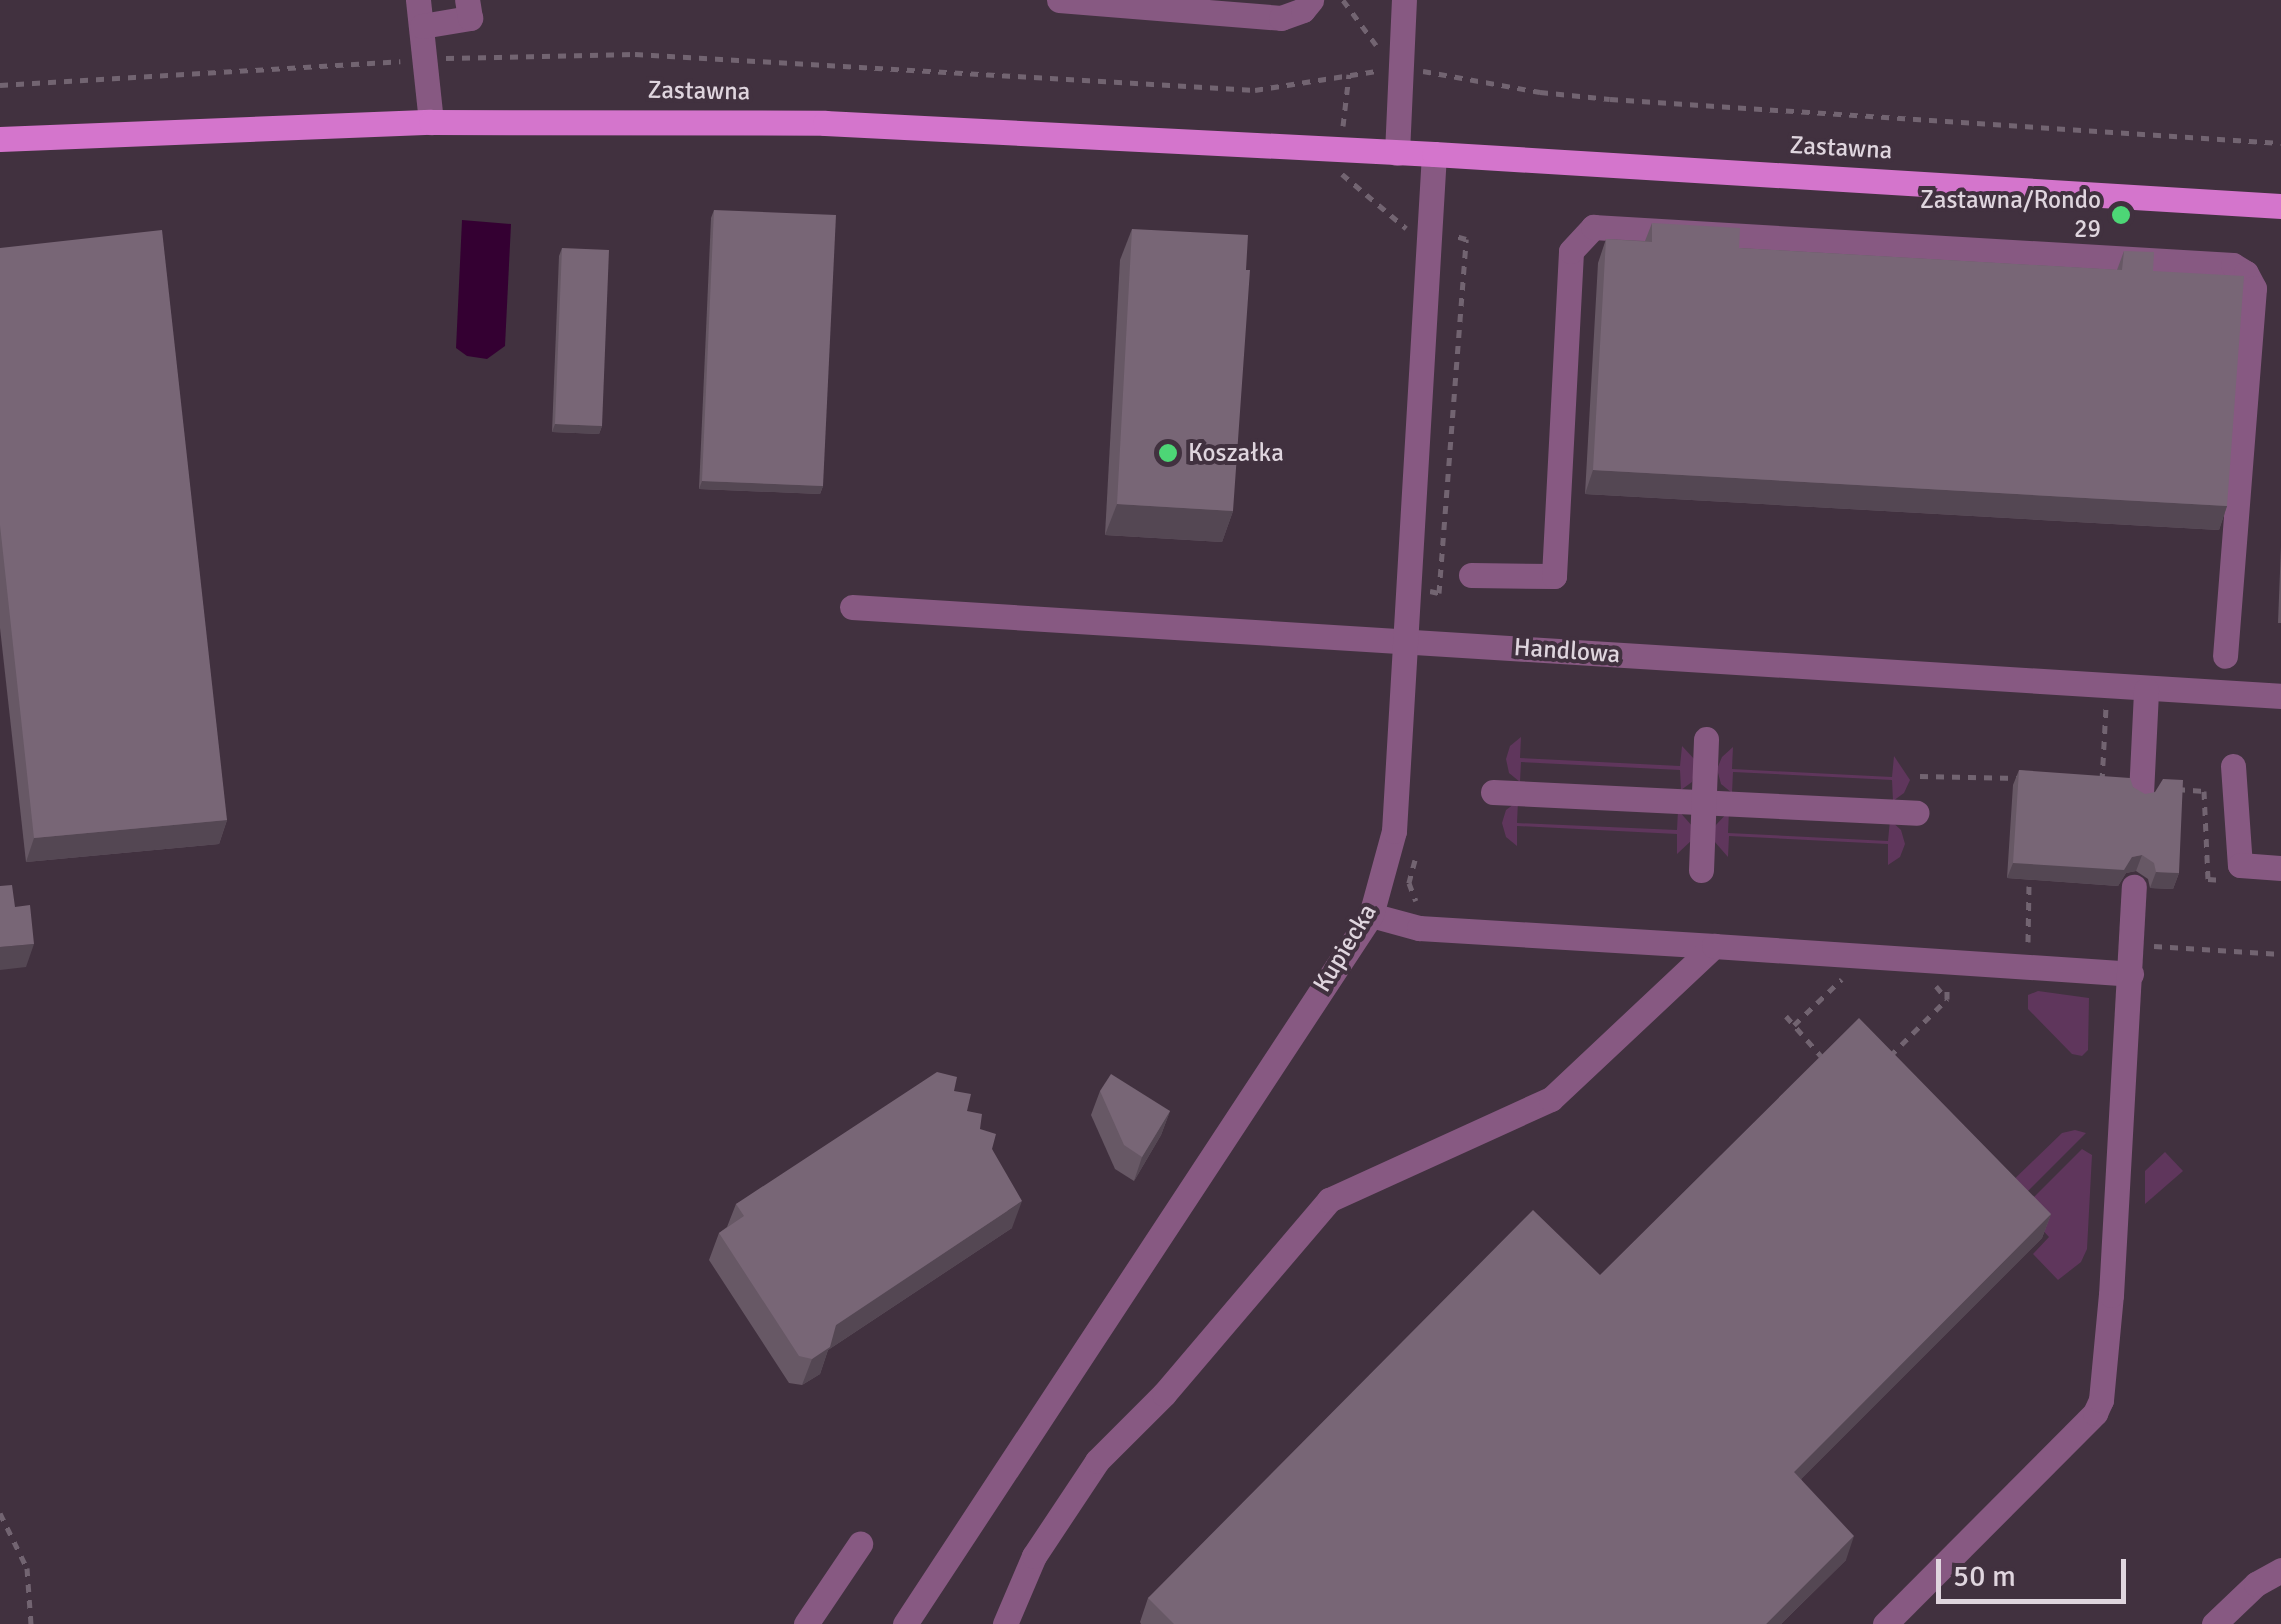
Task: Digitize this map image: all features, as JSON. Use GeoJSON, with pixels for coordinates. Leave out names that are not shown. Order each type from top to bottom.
{"type":"FeatureCollection","features":[{"type":"Feature","properties":{"kind":"main road","name":"Zastawna"},"geometry":{"type":"LineString","coordinates":[[0,139],[430,122],[825,123],[1434,154],[2281,206]]}},
{"type":"Feature","properties":{"kind":"street"},"geometry":{"type":"LineString","coordinates":[[418,0],[430,122]]}},
{"type":"Feature","properties":{"kind":"street"},"geometry":{"type":"LineString","coordinates":[[422,26],[470,18],[467,0]]}},
{"type":"Feature","properties":{"kind":"street"},"geometry":{"type":"LineString","coordinates":[[1059,0],[1281,18],[1293,15],[1312,0]]}},
{"type":"Feature","properties":{"kind":"street"},"geometry":{"type":"LineString","coordinates":[[1397,153],[1404,0]]}},
{"type":"Feature","properties":{"kind":"street","name":"Kupiecka"},"geometry":{"type":"LineString","coordinates":[[904,1624],[1371,915],[1391,842],[1407,641],[1434,154]]}},
{"type":"Feature","properties":{"kind":"street"},"geometry":{"type":"LineString","coordinates":[[1470,575],[1554,576],[1571,250],[1584,232],[1594,227],[2233,265],[2246,273],[2254,288],[2225,656]]}},
{"type":"Feature","properties":{"kind":"street","name":"Handlowa"},"geometry":{"type":"LineString","coordinates":[[852,606],[2281,696]]}},
{"type":"Feature","properties":{"kind":"street"},"geometry":{"type":"LineString","coordinates":[[2141,794],[2146,690]]}},
{"type":"Feature","properties":{"kind":"street"},"geometry":{"type":"LineString","coordinates":[[1701,870],[1706,738]]}},
{"type":"Feature","properties":{"kind":"street"},"geometry":{"type":"LineString","coordinates":[[2233,766],[2240,865],[2281,868]]}},
{"type":"Feature","properties":{"kind":"street"},"geometry":{"type":"LineString","coordinates":[[1494,792],[1916,814]]}},
{"type":"Feature","properties":{"kind":"street"},"geometry":{"type":"LineString","coordinates":[[1885,1624],[2082,1427],[2101,1400],[2134,887]]}},
{"type":"Feature","properties":{"kind":"street"},"geometry":{"type":"LineString","coordinates":[[1371,915],[1419,928],[1947,959],[2131,974]]}},
{"type":"Feature","properties":{"kind":"street"},"geometry":{"type":"LineString","coordinates":[[1005,1624],[1034,1556],[1096,1461],[1164,1394],[1328,1200],[1552,1099],[1714,946]]}},
{"type":"Feature","properties":{"kind":"street"},"geometry":{"type":"LineString","coordinates":[[806,1624],[860,1544]]}},
{"type":"Feature","properties":{"kind":"street"},"geometry":{"type":"LineString","coordinates":[[2214,1624],[2256,1584],[2281,1570]]}},
{"type":"Feature","properties":{"kind":"path"},"geometry":{"type":"LineString","coordinates":[[1343,0],[1386,58]]}},
{"type":"Feature","properties":{"kind":"path"},"geometry":{"type":"LineString","coordinates":[[440,58],[635,54],[1255,90],[1386,70]]}},
{"type":"Feature","properties":{"kind":"path"},"geometry":{"type":"LineString","coordinates":[[0,86],[410,60]]}},
{"type":"Feature","properties":{"kind":"path"},"geometry":{"type":"LineString","coordinates":[[1414,71],[1610,99],[2281,142]]}},
{"type":"Feature","properties":{"kind":"path"},"geometry":{"type":"LineString","coordinates":[[1920,776],[2029,779]]}},
{"type":"Feature","properties":{"kind":"path"},"geometry":{"type":"LineString","coordinates":[[2084,780],[2102,780]]}},
{"type":"Feature","properties":{"kind":"path"},"geometry":{"type":"LineString","coordinates":[[1391,842],[1418,846],[1409,882],[1410,892],[1422,905]]}},
{"type":"Feature","properties":{"kind":"path"},"geometry":{"type":"LineString","coordinates":[[2028,942],[2030,886]]}},
{"type":"Feature","properties":{"kind":"path"},"geometry":{"type":"LineString","coordinates":[[1881,1066],[1946,999],[1947,959]]}},
{"type":"Feature","properties":{"kind":"path"},"geometry":{"type":"LineString","coordinates":[[1794,1025],[1830,986],[1850,977]]}},
{"type":"Feature","properties":{"kind":"path"},"geometry":{"type":"LineString","coordinates":[[1927,980],[1946,999]]}},
{"type":"Feature","properties":{"kind":"path"},"geometry":{"type":"LineString","coordinates":[[1786,1016],[1821,1056]]}},
{"type":"Feature","properties":{"kind":"path"},"geometry":{"type":"LineString","coordinates":[[0,1513],[26,1568],[31,1624]]}},
{"type":"Feature","properties":{"kind":"shaded area"},"geometry":{"type":"Polygon","coordinates":[[[462,220],[511,224],[505,346],[487,359],[467,356],[456,348],[462,220]]]}},
{"type":"Feature","properties":{"kind":"shaded area"},"geometry":{"type":"Polygon","coordinates":[[[1521,737],[1520,758],[1680,766],[1682,746],[1697,762],[1692,782],[1681,790],[1680,770],[1521,762],[1520,782],[1509,773],[1506,759],[1510,746],[1521,737]]]}},
{"type":"Feature","properties":{"kind":"shaded area"},"geometry":{"type":"Polygon","coordinates":[[[1733,747],[1732,769],[1892,777],[1894,756],[1910,780],[1904,793],[1893,801],[1892,780],[1733,772],[1732,793],[1721,784],[1717,769],[1722,757],[1733,747]]]}},
{"type":"Feature","properties":{"kind":"shaded area"},"geometry":{"type":"Polygon","coordinates":[[[1518,801],[1517,823],[1677,830],[1678,810],[1693,827],[1692,840],[1677,854],[1677,834],[1517,826],[1517,846],[1506,837],[1502,823],[1506,810],[1518,801]]]}},
{"type":"Feature","properties":{"kind":"shaded area"},"geometry":{"type":"Polygon","coordinates":[[[1729,811],[1728,833],[1888,841],[1890,820],[1901,830],[1905,844],[1900,857],[1888,865],[1888,844],[1729,836],[1728,857],[1714,841],[1714,827],[1729,811]]]}},
{"type":"Feature","properties":{"kind":"shaded area"},"geometry":{"type":"Polygon","coordinates":[[[2038,991],[2089,998],[2088,1050],[2082,1056],[2072,1054],[2028,1009],[2028,995],[2038,991]]]}},
{"type":"Feature","properties":{"kind":"shaded area"},"geometry":{"type":"Polygon","coordinates":[[[2062,1133],[2086,1133],[2022,1197],[2004,1189],[2062,1133]]]}},
{"type":"Feature","properties":{"kind":"shaded area"},"geometry":{"type":"Polygon","coordinates":[[[2082,1149],[2092,1155],[2087,1249],[2081,1262],[2058,1280],[2033,1254],[2049,1237],[2028,1214],[2030,1201],[2082,1149]]]}},
{"type":"Feature","properties":{"kind":"shaded area"},"geometry":{"type":"Polygon","coordinates":[[[2165,1152],[2183,1171],[2145,1204],[2145,1171],[2165,1152]]]}},
{"type":"Feature","properties":{"kind":"building"},"geometry":{"type":"Polygon","coordinates":[[[714,210],[836,215],[823,486],[702,481],[714,210]]]}},
{"type":"Feature","properties":{"kind":"building"},"geometry":{"type":"Polygon","coordinates":[[[1652,223],[1740,228],[1739,248],[2122,270],[2124,251],[2154,252],[2153,271],[2244,276],[2227,506],[1593,470],[1606,239],[1652,242],[1652,223]]]}},
{"type":"Feature","properties":{"kind":"building","name":"Koszałka"},"geometry":{"type":"Polygon","coordinates":[[[1132,229],[1248,235],[1246,270],[1250,270],[1233,511],[1117,504],[1132,229]]]}},
{"type":"Feature","properties":{"kind":"building"},"geometry":{"type":"Polygon","coordinates":[[[162,230],[227,820],[34,838],[0,525],[0,248],[162,230]]]}},
{"type":"Feature","properties":{"kind":"building"},"geometry":{"type":"Polygon","coordinates":[[[562,248],[609,250],[602,426],[555,424],[562,248]]]}},
{"type":"Feature","properties":{"kind":"building"},"geometry":{"type":"Polygon","coordinates":[[[2019,770],[2130,778],[2133,787],[2145,794],[2155,792],[2163,779],[2183,780],[2179,873],[2156,872],[2154,863],[2142,855],[2132,857],[2124,870],[2013,863],[2019,770]]]}},
{"type":"Feature","properties":{"kind":"building"},"geometry":{"type":"Polygon","coordinates":[[[12,885],[15,907],[30,905],[34,944],[0,947],[0,886],[12,885]]]}},
{"type":"Feature","properties":{"kind":"building"},"geometry":{"type":"Polygon","coordinates":[[[1859,1018],[2051,1214],[1794,1472],[1854,1536],[1766,1624],[1174,1624],[1148,1598],[1533,1210],[1600,1275],[1859,1018]]]}},
{"type":"Feature","properties":{"kind":"building"},"geometry":{"type":"Polygon","coordinates":[[[937,1072],[957,1077],[954,1091],[971,1094],[967,1111],[982,1114],[980,1129],[996,1134],[992,1149],[1022,1201],[836,1325],[830,1347],[812,1359],[799,1356],[719,1233],[744,1216],[736,1204],[937,1072]]]}},
{"type":"Feature","properties":{"kind":"building"},"geometry":{"type":"Polygon","coordinates":[[[1111,1074],[1170,1111],[1142,1157],[1124,1145],[1100,1091],[1111,1074]]]}},
{"type":"Feature","properties":{"kind":"place","name":"Zastawna/Rondo 29"},"geometry":{"type":"Point","coordinates":[2121,215]}},
{"type":"Feature","properties":{"kind":"place","name":"Koszałka"},"geometry":{"type":"Point","coordinates":[1168,453]}}]}
